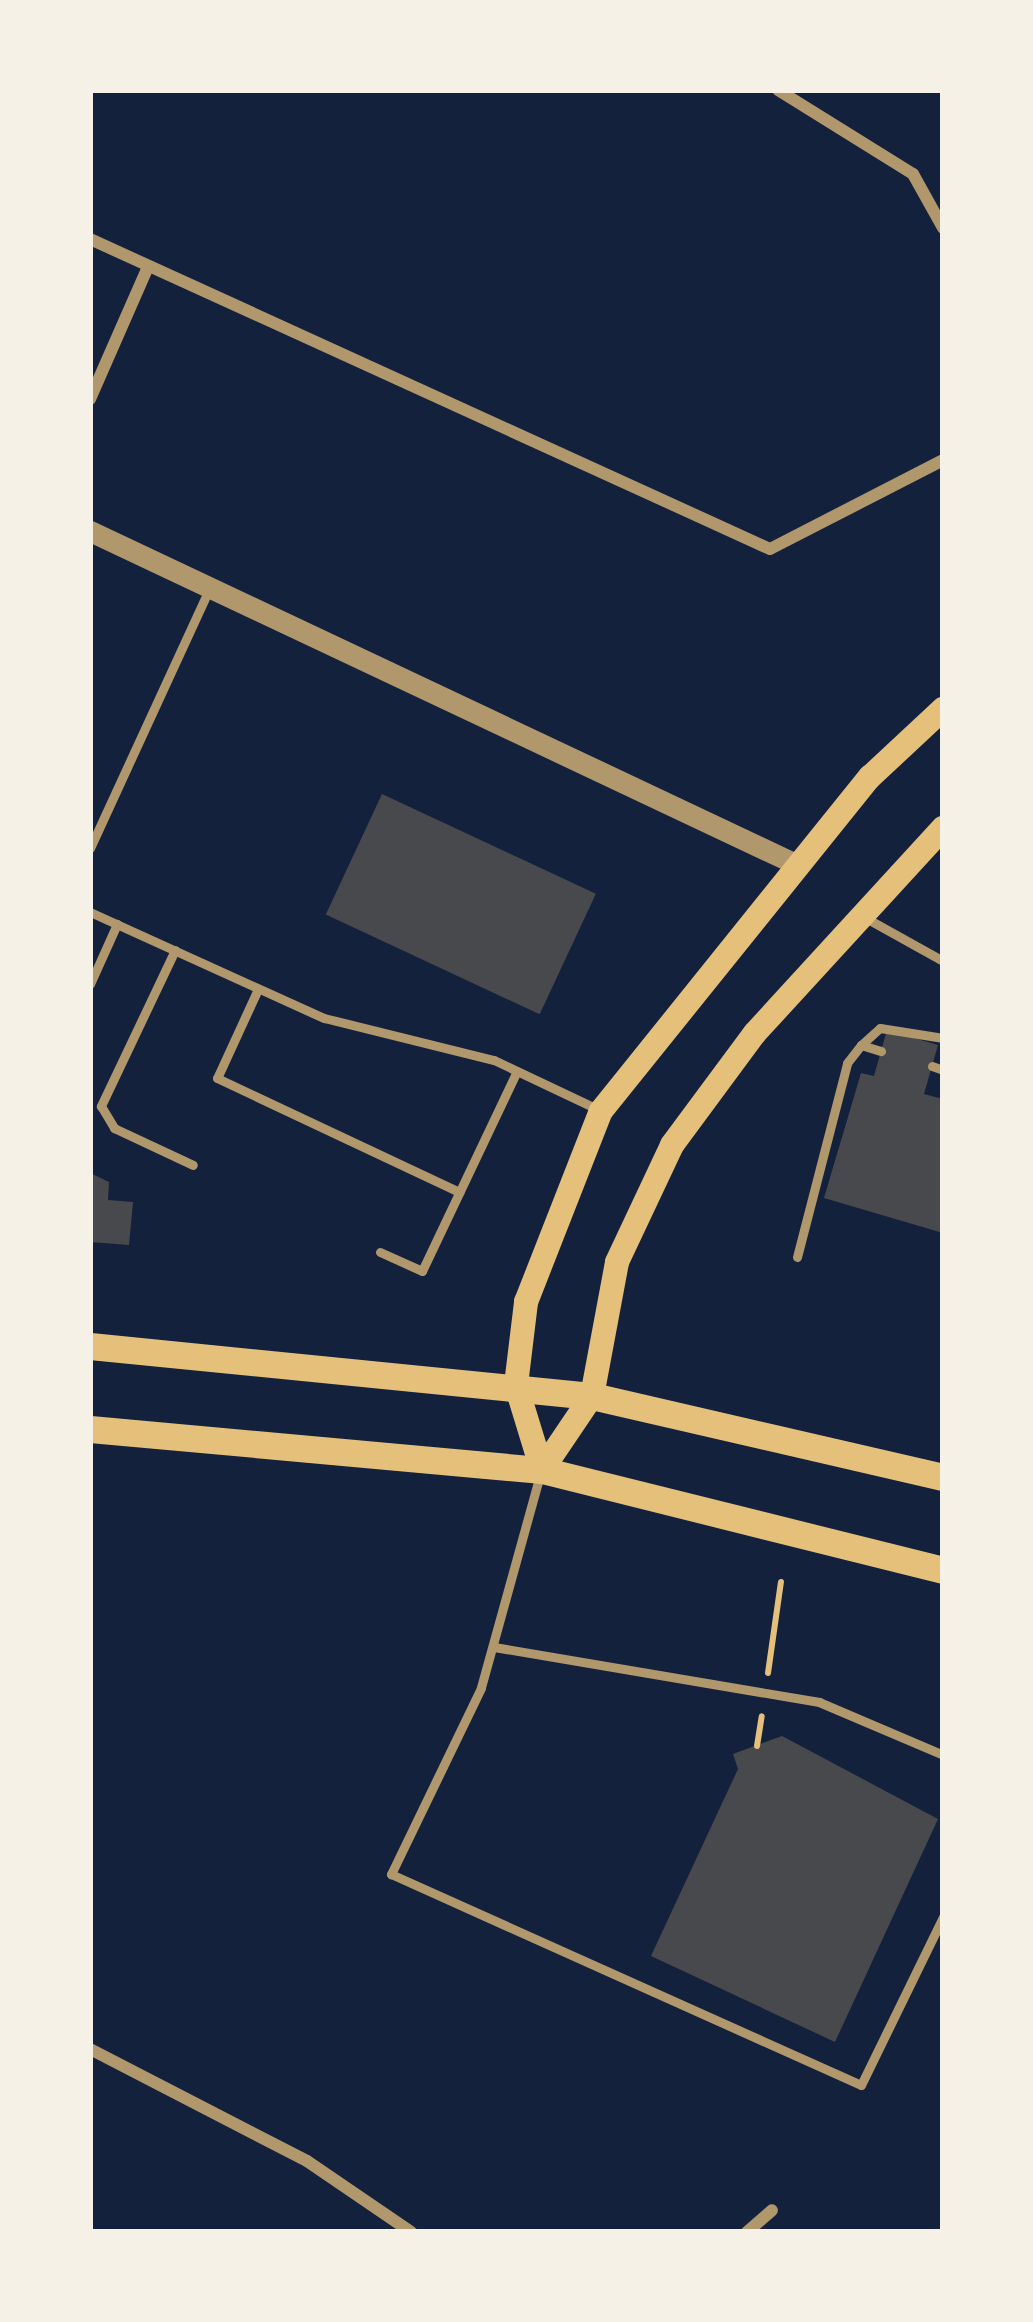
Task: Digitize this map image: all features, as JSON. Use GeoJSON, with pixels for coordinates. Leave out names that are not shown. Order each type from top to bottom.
{"type":"FeatureCollection","features":[{"type":"Feature","properties":{"kind":"main road"},"geometry":{"type":"LineString","coordinates":[[542,1470],[516,1384],[526,1302],[601,1111],[798,866],[943,709]]}},
{"type":"Feature","properties":{"kind":"main road"},"geometry":{"type":"LineString","coordinates":[[542,1470],[592,1396],[617,1262],[672,1145],[858,913],[943,828]]}},
{"type":"Feature","properties":{"kind":"main road"},"geometry":{"type":"LineString","coordinates":[[90,1346],[516,1384],[592,1396],[943,1477]]}},
{"type":"Feature","properties":{"kind":"main road"},"geometry":{"type":"LineString","coordinates":[[90,1429],[542,1470],[943,1570]]}},
{"type":"Feature","properties":{"kind":"street"},"geometry":{"type":"LineString","coordinates":[[778,90],[913,175],[943,227]]}},
{"type":"Feature","properties":{"kind":"street"},"geometry":{"type":"LineString","coordinates":[[90,238],[770,549],[943,460]]}},
{"type":"Feature","properties":{"kind":"street"},"geometry":{"type":"LineString","coordinates":[[90,399],[148,267]]}},
{"type":"Feature","properties":{"kind":"street"},"geometry":{"type":"LineString","coordinates":[[90,531],[798,866]]}},
{"type":"Feature","properties":{"kind":"street"},"geometry":{"type":"LineString","coordinates":[[90,2050],[307,2161],[411,2232]]}},
{"type":"Feature","properties":{"kind":"street"},"geometry":{"type":"LineString","coordinates":[[747,2232],[772,2210]]}},
{"type":"Feature","properties":{"kind":"lane"},"geometry":{"type":"LineString","coordinates":[[90,848],[210,587]]}},
{"type":"Feature","properties":{"kind":"lane"},"geometry":{"type":"LineString","coordinates":[[90,912],[324,1018],[517,1071],[601,1111]]}},
{"type":"Feature","properties":{"kind":"lane"},"geometry":{"type":"LineString","coordinates":[[858,913],[943,961]]}},
{"type":"Feature","properties":{"kind":"lane"},"geometry":{"type":"LineString","coordinates":[[90,984],[117,924]]}},
{"type":"Feature","properties":{"kind":"lane"},"geometry":{"type":"LineString","coordinates":[[175,950],[101,1106],[114,1128],[193,1165]]}},
{"type":"Feature","properties":{"kind":"lane"},"geometry":{"type":"LineString","coordinates":[[258,989],[217,1078],[459,1192]]}},
{"type":"Feature","properties":{"kind":"lane"},"geometry":{"type":"LineString","coordinates":[[796,1257],[861,1045],[880,1028],[943,1038]]}},
{"type":"Feature","properties":{"kind":"lane"},"geometry":{"type":"LineString","coordinates":[[861,1045],[881,1051]]}},
{"type":"Feature","properties":{"kind":"lane"},"geometry":{"type":"LineString","coordinates":[[380,1252],[422,1271],[517,1071]]}},
{"type":"Feature","properties":{"kind":"lane"},"geometry":{"type":"LineString","coordinates":[[542,1470],[494,1647],[391,1874],[861,2085],[943,1917]]}},
{"type":"Feature","properties":{"kind":"lane"},"geometry":{"type":"LineString","coordinates":[[494,1647],[766,1692],[856,1714],[943,1755]]}},
{"type":"Feature","properties":{"kind":"path"},"geometry":{"type":"LineString","coordinates":[[757,1746],[782,1582]]}},
{"type":"Feature","properties":{"kind":"building"},"geometry":{"type":"Polygon","coordinates":[[[382,794],[596,894],[540,1014],[326,915],[382,794]]]}},
{"type":"Feature","properties":{"kind":"building"},"geometry":{"type":"Polygon","coordinates":[[[887,1030],[938,1045],[924,1094],[943,1099],[943,1233],[824,1198],[861,1073],[874,1076],[887,1030]]]}},
{"type":"Feature","properties":{"kind":"building"},"geometry":{"type":"Polygon","coordinates":[[[90,1173],[109,1182],[108,1200],[133,1202],[129,1245],[90,1242],[90,1173]]]}},
{"type":"Feature","properties":{"kind":"building"},"geometry":{"type":"Polygon","coordinates":[[[782,1736],[938,1819],[835,2042],[651,1956],[738,1769],[733,1754],[782,1736]]]}}]}
